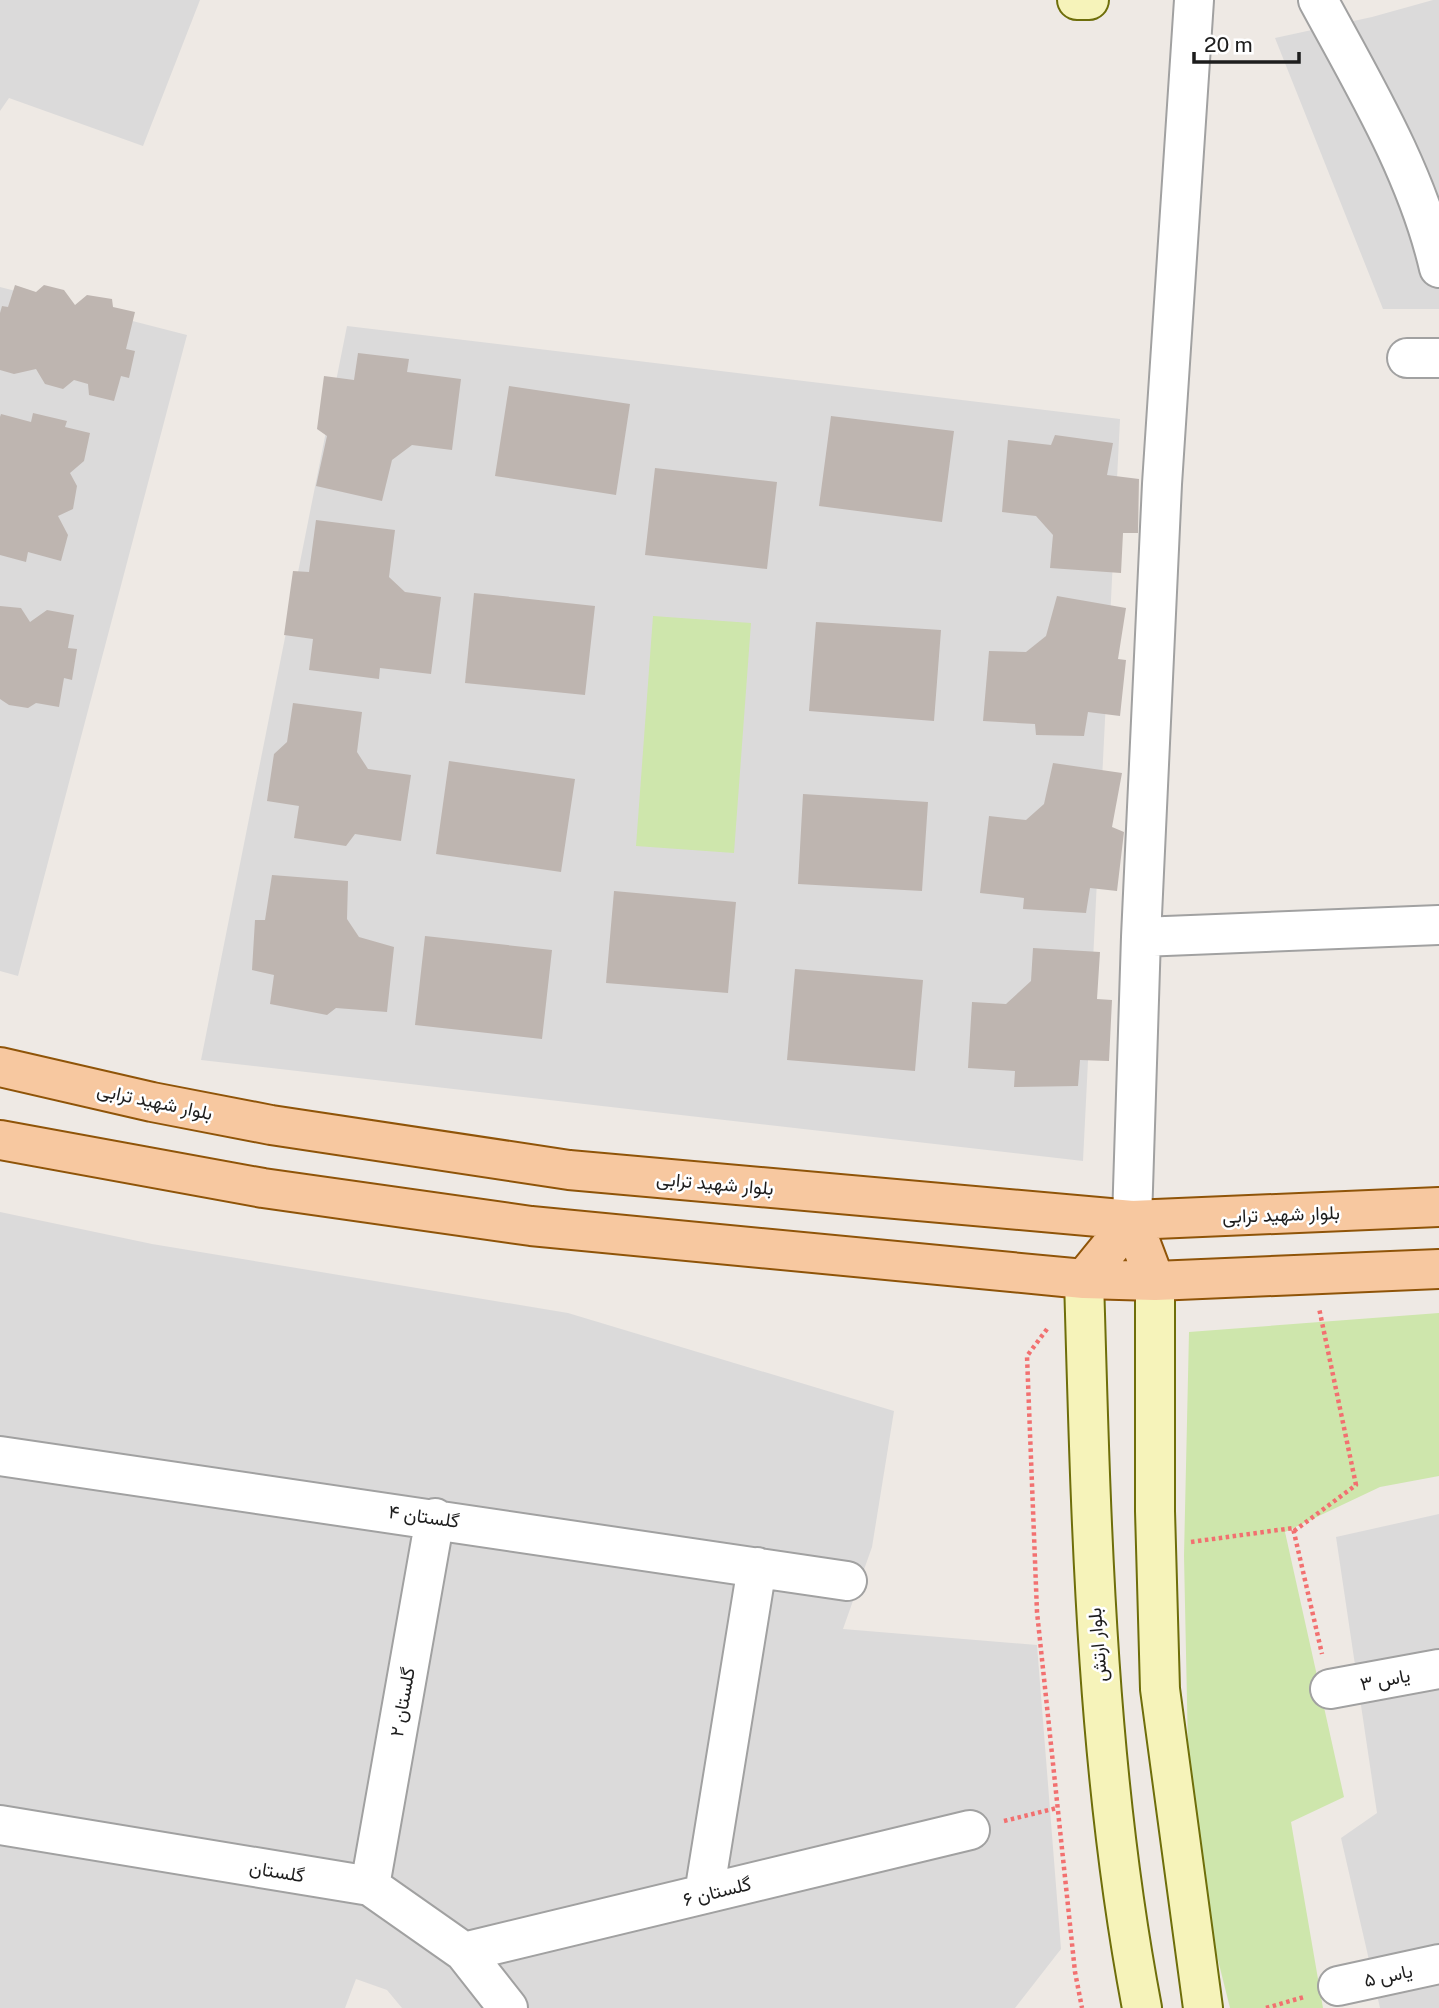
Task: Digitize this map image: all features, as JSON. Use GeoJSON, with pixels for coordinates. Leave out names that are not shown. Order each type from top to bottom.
{"type":"FeatureCollection","features":[{"type":"Feature","properties":{"kind":"main road"},"geometry":{"type":"LineString","coordinates":[[1076,0],[1088,0]]}},
{"type":"Feature","properties":{"kind":"main road","name":"بلوار شهید ترابی"},"geometry":{"type":"LineString","coordinates":[[0,1067],[152,1102],[271,1125],[569,1170],[1132,1220],[1439,1208]]}},
{"type":"Feature","properties":{"kind":"main road"},"geometry":{"type":"LineString","coordinates":[[0,1140],[263,1188],[531,1226],[1084,1279],[1155,1281],[1439,1269]]}},
{"type":"Feature","properties":{"kind":"main road"},"geometry":{"type":"LineString","coordinates":[[1084,1279],[1132,1220]]}},
{"type":"Feature","properties":{"kind":"main road"},"geometry":{"type":"LineString","coordinates":[[1132,1220],[1155,1281],[1156,1547],[1160,1689],[1203,2008]]}},
{"type":"Feature","properties":{"kind":"main road","name":"بلوار ارتش"},"geometry":{"type":"LineString","coordinates":[[1084,1279],[1094,1607],[1108,1777],[1142,2008]]}},
{"type":"Feature","properties":{"kind":"street"},"geometry":{"type":"LineString","coordinates":[[1132,1220],[1141,937],[1162,484],[1194,0]]}},
{"type":"Feature","properties":{"kind":"street"},"geometry":{"type":"LineString","coordinates":[[1318,0],[1386,126],[1432,239],[1439,268]]}},
{"type":"Feature","properties":{"kind":"street"},"geometry":{"type":"LineString","coordinates":[[1141,937],[1439,925]]}},
{"type":"Feature","properties":{"kind":"street","name":"گلستان ۴"},"geometry":{"type":"LineString","coordinates":[[0,1456],[848,1581]]}},
{"type":"Feature","properties":{"kind":"street","name":"گلستان ۲"},"geometry":{"type":"LineString","coordinates":[[370,1886],[435,1518]]}},
{"type":"Feature","properties":{"kind":"street"},"geometry":{"type":"LineString","coordinates":[[704,1894],[757,1566]]}},
{"type":"Feature","properties":{"kind":"street","name":"یاس ۳"},"geometry":{"type":"LineString","coordinates":[[1330,1689],[1439,1669]]}},
{"type":"Feature","properties":{"kind":"street","name":"گلستان"},"geometry":{"type":"LineString","coordinates":[[0,1825],[370,1886],[464,1952],[508,2008]]}},
{"type":"Feature","properties":{"kind":"street","name":"گلستان ۶"},"geometry":{"type":"LineString","coordinates":[[464,1952],[970,1830]]}},
{"type":"Feature","properties":{"kind":"street","name":"یاس ۵"},"geometry":{"type":"LineString","coordinates":[[1338,1986],[1439,1964]]}},
{"type":"Feature","properties":{"kind":"path"},"geometry":{"type":"LineString","coordinates":[[1294,1531],[1356,1485],[1311,1274]]}},
{"type":"Feature","properties":{"kind":"path"},"geometry":{"type":"LineString","coordinates":[[1051,1323],[1027,1356],[1037,1612],[1075,1972],[1082,2008]]}},
{"type":"Feature","properties":{"kind":"path"},"geometry":{"type":"LineString","coordinates":[[1156,1547],[1293,1528],[1330,1689]]}},
{"type":"Feature","properties":{"kind":"path"},"geometry":{"type":"LineString","coordinates":[[970,1830],[1058,1808]]}},
{"type":"Feature","properties":{"kind":"shaded area"},"geometry":{"type":"Polygon","coordinates":[[[0,0],[200,0],[143,146],[9,98],[0,111],[0,0]]]}},
{"type":"Feature","properties":{"kind":"shaded area"},"geometry":{"type":"Polygon","coordinates":[[[1439,0],[1439,309],[1383,309],[1275,38],[1372,17],[1439,0]]]}},
{"type":"Feature","properties":{"kind":"shaded area"},"geometry":{"type":"Polygon","coordinates":[[[0,287],[187,335],[18,976],[0,971],[0,287]]]}},
{"type":"Feature","properties":{"kind":"shaded area"},"geometry":{"type":"Polygon","coordinates":[[[347,326],[1120,419],[1083,1161],[201,1060],[347,326]]]}},
{"type":"Feature","properties":{"kind":"shaded area"},"geometry":{"type":"Polygon","coordinates":[[[0,1212],[152,1244],[568,1313],[894,1411],[872,1547],[843,1629],[1037,1645],[1061,1949],[1015,2008],[402,2008],[387,1990],[356,1979],[345,2008],[0,2008],[0,1212]]]}},
{"type":"Feature","properties":{"kind":"shaded area"},"geometry":{"type":"Polygon","coordinates":[[[1439,1514],[1439,2008],[1380,2008],[1341,1838],[1377,1813],[1336,1537],[1439,1514]]]}},
{"type":"Feature","properties":{"kind":"green space"},"geometry":{"type":"Polygon","coordinates":[[[653,616],[751,623],[734,853],[636,846],[653,616]]]}},
{"type":"Feature","properties":{"kind":"green space"},"geometry":{"type":"Polygon","coordinates":[[[1439,1313],[1439,1476],[1380,1487],[1285,1532],[1344,1797],[1291,1822],[1323,2008],[1230,2008],[1213,1940],[1188,1750],[1184,1556],[1189,1332],[1439,1313]]]}},
{"type":"Feature","properties":{"kind":"building"},"geometry":{"type":"Polygon","coordinates":[[[15,285],[36,292],[44,285],[64,290],[75,305],[87,295],[112,299],[113,307],[135,312],[126,349],[135,351],[129,378],[121,376],[114,401],[89,395],[88,384],[74,380],[63,389],[45,384],[36,369],[14,374],[0,370],[0,313],[2,306],[8,307],[15,285]]]}},
{"type":"Feature","properties":{"kind":"building"},"geometry":{"type":"Polygon","coordinates":[[[358,353],[409,359],[407,372],[461,379],[452,450],[412,445],[392,460],[382,501],[316,486],[327,436],[317,429],[324,376],[354,380],[358,353]]]}},
{"type":"Feature","properties":{"kind":"building"},"geometry":{"type":"Polygon","coordinates":[[[509,386],[630,404],[616,495],[495,476],[509,386]]]}},
{"type":"Feature","properties":{"kind":"building"},"geometry":{"type":"Polygon","coordinates":[[[33,413],[67,421],[65,427],[90,433],[84,461],[70,473],[77,486],[73,509],[58,516],[68,535],[61,561],[28,552],[26,562],[0,555],[0,417],[1,414],[31,422],[33,413]]]}},
{"type":"Feature","properties":{"kind":"building"},"geometry":{"type":"Polygon","coordinates":[[[831,416],[954,431],[942,522],[819,506],[831,416]]]}},
{"type":"Feature","properties":{"kind":"building"},"geometry":{"type":"Polygon","coordinates":[[[1055,435],[1113,443],[1107,475],[1139,479],[1138,533],[1123,533],[1121,573],[1050,568],[1053,535],[1036,516],[1002,512],[1008,440],[1051,445],[1055,435]]]}},
{"type":"Feature","properties":{"kind":"building"},"geometry":{"type":"Polygon","coordinates":[[[655,468],[777,482],[767,569],[645,555],[655,468]]]}},
{"type":"Feature","properties":{"kind":"building"},"geometry":{"type":"Polygon","coordinates":[[[316,520],[395,530],[389,577],[405,592],[441,597],[431,674],[380,668],[379,679],[309,670],[313,639],[284,635],[293,571],[309,572],[316,520]]]}},
{"type":"Feature","properties":{"kind":"building"},"geometry":{"type":"Polygon","coordinates":[[[474,593],[595,606],[585,695],[465,683],[474,593]]]}},
{"type":"Feature","properties":{"kind":"building"},"geometry":{"type":"Polygon","coordinates":[[[1057,596],[1126,608],[1118,659],[1126,660],[1120,716],[1088,712],[1084,736],[1036,735],[1035,724],[983,721],[989,651],[1026,652],[1046,636],[1057,596]]]}},
{"type":"Feature","properties":{"kind":"building"},"geometry":{"type":"Polygon","coordinates":[[[0,606],[21,608],[30,622],[47,610],[74,615],[68,648],[77,649],[72,680],[64,678],[59,707],[36,703],[28,708],[9,705],[0,699],[0,606]]]}},
{"type":"Feature","properties":{"kind":"building"},"geometry":{"type":"Polygon","coordinates":[[[816,622],[941,630],[934,721],[809,711],[816,622]]]}},
{"type":"Feature","properties":{"kind":"building"},"geometry":{"type":"Polygon","coordinates":[[[293,703],[362,712],[357,752],[368,769],[411,775],[401,841],[355,834],[346,846],[294,838],[299,806],[267,801],[274,754],[287,742],[293,703]]]}},
{"type":"Feature","properties":{"kind":"building"},"geometry":{"type":"Polygon","coordinates":[[[449,761],[575,779],[561,872],[436,854],[449,761]]]}},
{"type":"Feature","properties":{"kind":"building"},"geometry":{"type":"Polygon","coordinates":[[[1053,763],[1122,773],[1112,827],[1124,832],[1117,891],[1090,888],[1086,913],[1023,909],[1024,898],[980,893],[989,816],[1026,820],[1044,804],[1053,763]]]}},
{"type":"Feature","properties":{"kind":"building"},"geometry":{"type":"Polygon","coordinates":[[[803,794],[928,802],[922,891],[798,884],[803,794]]]}},
{"type":"Feature","properties":{"kind":"building"},"geometry":{"type":"Polygon","coordinates":[[[272,875],[348,881],[347,919],[359,937],[394,947],[387,1012],[336,1008],[327,1015],[270,1004],[274,975],[252,970],[255,920],[265,920],[272,875]]]}},
{"type":"Feature","properties":{"kind":"building"},"geometry":{"type":"Polygon","coordinates":[[[614,891],[736,902],[728,993],[606,983],[614,891]]]}},
{"type":"Feature","properties":{"kind":"building"},"geometry":{"type":"Polygon","coordinates":[[[425,936],[552,950],[542,1039],[415,1025],[425,936]]]}},
{"type":"Feature","properties":{"kind":"building"},"geometry":{"type":"Polygon","coordinates":[[[1033,948],[1100,952],[1097,999],[1112,1000],[1109,1061],[1080,1060],[1078,1086],[1014,1087],[1015,1071],[968,1068],[972,1002],[1006,1004],[1031,981],[1033,948]]]}},
{"type":"Feature","properties":{"kind":"building"},"geometry":{"type":"Polygon","coordinates":[[[795,969],[923,980],[915,1071],[787,1060],[795,969]]]}}]}
